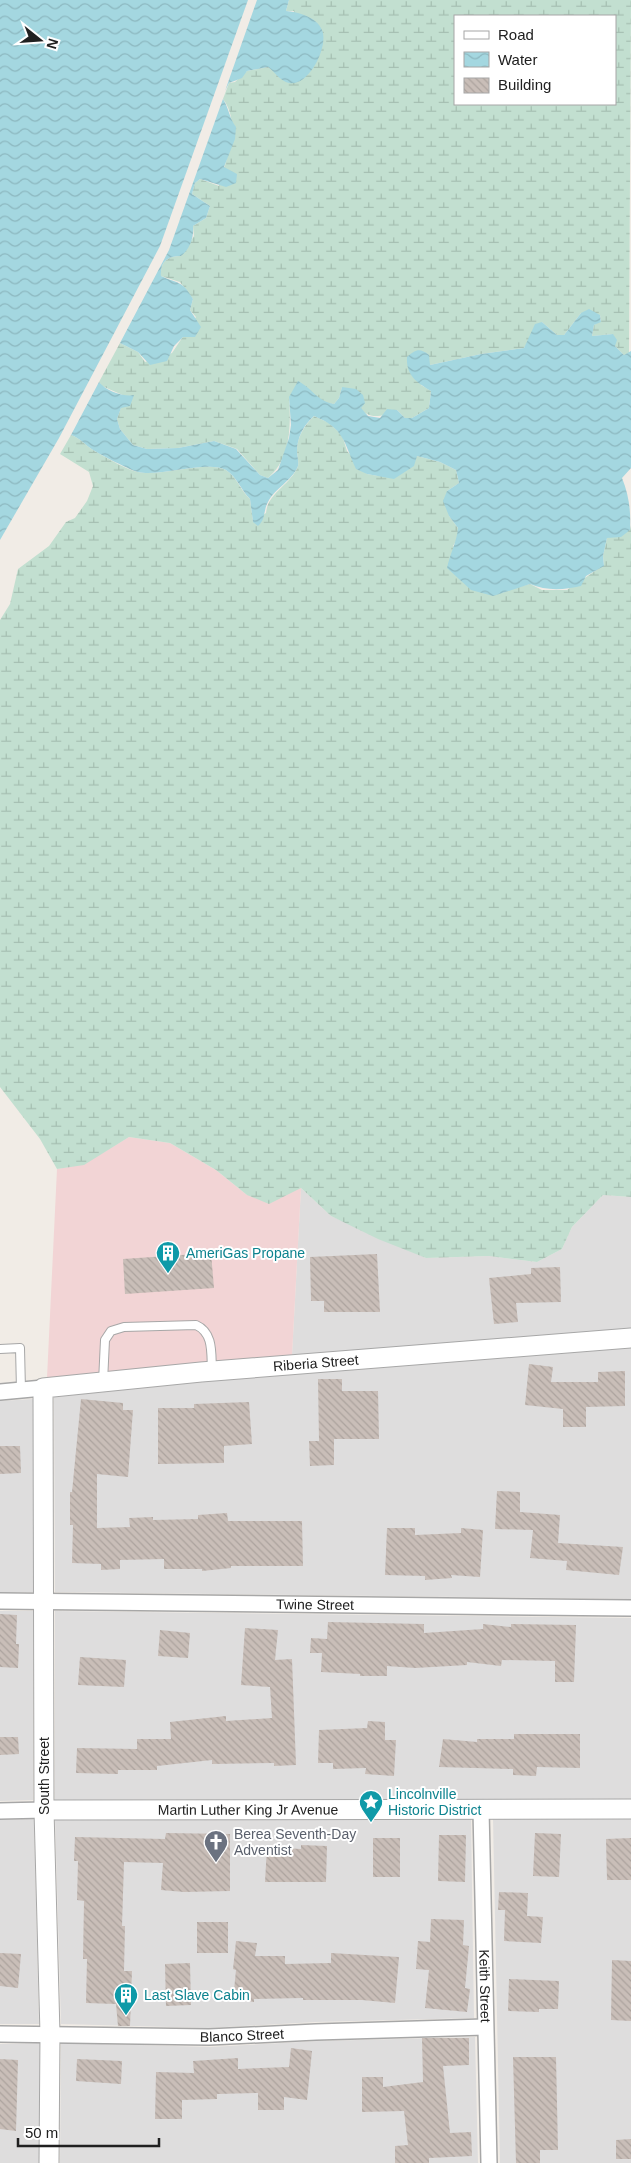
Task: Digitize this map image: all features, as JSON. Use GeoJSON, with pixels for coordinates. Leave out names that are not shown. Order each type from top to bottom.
{"type":"FeatureCollection","features":[{"type":"Feature","properties":{"kind":"street","name":"Riberia Street"},"geometry":{"type":"LineString","coordinates":[[0,1392],[212,1372],[631,1338]]}},
{"type":"Feature","properties":{"kind":"street","name":"South Street"},"geometry":{"type":"LineString","coordinates":[[43,1388],[44,1810],[50,2034],[49,2163]]}},
{"type":"Feature","properties":{"kind":"street","name":"Twine Street"},"geometry":{"type":"LineString","coordinates":[[0,1602],[631,1608]]}},
{"type":"Feature","properties":{"kind":"street","name":"Martin Luther King Jr Avenue"},"geometry":{"type":"LineString","coordinates":[[44,1810],[631,1809]]}},
{"type":"Feature","properties":{"kind":"street"},"geometry":{"type":"LineString","coordinates":[[0,1811],[44,1810]]}},
{"type":"Feature","properties":{"kind":"street","name":"Keith Street"},"geometry":{"type":"LineString","coordinates":[[482,1810],[489,2163]]}},
{"type":"Feature","properties":{"kind":"street","name":"Blanco Street"},"geometry":{"type":"LineString","coordinates":[[0,2034],[209,2037],[316,2032],[485,2028]]}},
{"type":"Feature","properties":{"kind":"lane"},"geometry":{"type":"LineString","coordinates":[[103,1382],[105,1340],[111,1331],[124,1328],[196,1325],[205,1328],[210,1338],[212,1372]]}},
{"type":"Feature","properties":{"kind":"lane"},"geometry":{"type":"LineString","coordinates":[[0,1349],[20,1348],[21,1390]]}},
{"type":"Feature","properties":{"kind":"shaded area"},"geometry":{"type":"Polygon","coordinates":[[[129,1137],[170,1143],[216,1170],[247,1195],[301,1188],[292,1355],[47,1378],[57,1169],[84,1164],[129,1137]]]}},
{"type":"Feature","properties":{"kind":"shaded area"},"geometry":{"type":"Polygon","coordinates":[[[301,1188],[331,1216],[426,1258],[489,1256],[537,1262],[562,1249],[572,1227],[603,1195],[631,1197],[631,1329],[292,1355],[301,1188]]]}},
{"type":"Feature","properties":{"kind":"shaded area"},"geometry":{"type":"Polygon","coordinates":[[[631,1348],[631,1599],[55,1592],[54,1397],[214,1381],[631,1348]]]}},
{"type":"Feature","properties":{"kind":"shaded area"},"geometry":{"type":"Polygon","coordinates":[[[33,1399],[33,1592],[0,1592],[0,1401],[33,1399]]]}},
{"type":"Feature","properties":{"kind":"shaded area"},"geometry":{"type":"Polygon","coordinates":[[[0,1611],[33,1611],[33,1800],[0,1801],[0,1611]]]}},
{"type":"Feature","properties":{"kind":"shaded area"},"geometry":{"type":"Polygon","coordinates":[[[55,1611],[631,1618],[631,1799],[55,1800],[55,1611]]]}},
{"type":"Feature","properties":{"kind":"shaded area"},"geometry":{"type":"Polygon","coordinates":[[[34,1819],[39,2024],[0,2024],[0,1820],[34,1819]]]}},
{"type":"Feature","properties":{"kind":"shaded area"},"geometry":{"type":"Polygon","coordinates":[[[55,1819],[471,1819],[474,2018],[315,2022],[208,2028],[61,2024],[55,1819]]]}},
{"type":"Feature","properties":{"kind":"shaded area"},"geometry":{"type":"Polygon","coordinates":[[[493,1819],[631,1819],[631,2163],[500,2163],[493,1819]]]}},
{"type":"Feature","properties":{"kind":"shaded area"},"geometry":{"type":"Polygon","coordinates":[[[475,2037],[478,2163],[60,2163],[61,2043],[211,2047],[318,2041],[475,2037]]]}},
{"type":"Feature","properties":{"kind":"shaded area"},"geometry":{"type":"Polygon","coordinates":[[[40,2043],[39,2163],[0,2163],[0,2044],[40,2043]]]}},
{"type":"Feature","properties":{"kind":"green space"},"geometry":{"type":"Polygon","coordinates":[[[289,0],[631,0],[629,353],[624,355],[615,346],[613,334],[592,336],[594,325],[601,321],[600,315],[581,313],[564,335],[557,335],[542,322],[524,348],[481,354],[430,365],[421,385],[431,391],[429,408],[412,418],[405,418],[397,410],[378,416],[365,413],[342,387],[339,398],[334,404],[289,397],[288,441],[281,461],[268,478],[260,475],[237,449],[214,441],[178,448],[147,449],[133,445],[120,429],[117,419],[125,396],[102,386],[99,382],[120,343],[138,352],[145,362],[172,353],[196,317],[190,310],[193,299],[180,282],[161,276],[162,267],[168,259],[181,256],[194,236],[193,226],[206,218],[210,206],[192,194],[195,183],[200,179],[219,186],[231,142],[231,119],[229,109],[223,99],[229,83],[235,82],[247,71],[268,67],[276,72],[281,79],[294,11],[286,11],[289,0]]]}},
{"type":"Feature","properties":{"kind":"green space"},"geometry":{"type":"Polygon","coordinates":[[[314,416],[329,423],[342,435],[347,451],[367,474],[378,476],[417,456],[440,462],[456,470],[459,483],[447,491],[449,516],[458,528],[458,538],[453,546],[502,593],[530,584],[542,590],[567,590],[604,565],[603,556],[607,538],[630,530],[631,525],[631,1197],[603,1195],[572,1227],[562,1249],[537,1262],[489,1256],[426,1258],[378,1239],[331,1216],[301,1188],[269,1204],[247,1195],[216,1170],[170,1143],[129,1137],[84,1165],[57,1169],[40,1139],[0,1087],[0,620],[10,604],[18,569],[49,546],[66,522],[75,518],[87,501],[93,486],[89,472],[60,454],[71,435],[109,459],[138,472],[148,473],[218,467],[226,470],[233,476],[250,499],[253,522],[266,513],[271,499],[295,473],[298,466],[298,440],[314,416]]]}},
{"type":"Feature","properties":{"kind":"water"},"geometry":{"type":"Polygon","coordinates":[[[0,0],[248,0],[160,246],[59,438],[0,540],[0,0]]]}},
{"type":"Feature","properties":{"kind":"water"},"geometry":{"type":"Polygon","coordinates":[[[257,0],[289,0],[286,11],[301,14],[320,25],[323,46],[320,55],[316,64],[304,79],[296,83],[286,82],[268,67],[247,71],[242,78],[229,83],[225,91],[257,0]]]}},
{"type":"Feature","properties":{"kind":"water"},"geometry":{"type":"Polygon","coordinates":[[[224,96],[223,99],[236,127],[235,139],[224,167],[237,174],[236,183],[226,187],[200,179],[195,183],[192,194],[210,206],[206,218],[193,226],[192,239],[187,250],[181,256],[172,257],[165,261],[161,271],[161,276],[183,285],[189,293],[193,299],[190,310],[201,327],[195,337],[183,337],[174,346],[167,361],[150,365],[138,352],[120,343],[169,250],[224,96]]]}},
{"type":"Feature","properties":{"kind":"water"},"geometry":{"type":"Polygon","coordinates":[[[589,309],[600,315],[601,322],[594,325],[592,336],[613,334],[617,340],[615,346],[624,355],[631,351],[631,468],[622,478],[630,510],[630,530],[621,537],[607,538],[603,556],[604,566],[586,576],[581,586],[555,589],[542,588],[530,584],[493,596],[471,590],[447,568],[458,528],[449,516],[443,501],[447,491],[459,483],[456,470],[440,462],[417,456],[414,466],[394,479],[367,474],[356,469],[342,437],[337,431],[314,416],[304,427],[300,436],[297,446],[298,466],[292,476],[271,497],[266,505],[262,521],[258,526],[253,522],[250,499],[233,476],[226,470],[218,467],[207,467],[148,473],[138,472],[97,452],[71,435],[99,382],[115,393],[134,395],[130,406],[121,408],[117,419],[120,429],[133,445],[147,449],[178,448],[214,441],[236,449],[260,475],[268,478],[278,470],[289,438],[291,425],[289,397],[298,381],[319,398],[334,404],[339,398],[342,387],[356,389],[363,395],[365,403],[361,408],[368,416],[380,418],[387,409],[397,410],[405,418],[412,418],[429,408],[431,391],[417,381],[408,369],[407,357],[413,352],[420,350],[429,355],[430,365],[481,354],[524,348],[535,324],[542,322],[557,335],[564,335],[581,313],[589,309]]]}},
{"type":"Feature","properties":{"kind":"building","name":"AmeriGas Propane"},"geometry":{"type":"Polygon","coordinates":[[[211,1253],[214,1288],[125,1294],[123,1259],[211,1253]]]}},
{"type":"Feature","properties":{"kind":"building"},"geometry":{"type":"Polygon","coordinates":[[[377,1254],[380,1312],[324,1312],[324,1301],[311,1301],[310,1257],[377,1254]]]}},
{"type":"Feature","properties":{"kind":"building"},"geometry":{"type":"Polygon","coordinates":[[[560,1267],[561,1302],[516,1303],[518,1322],[494,1324],[489,1278],[531,1274],[531,1268],[560,1267]]]}},
{"type":"Feature","properties":{"kind":"building"},"geometry":{"type":"Polygon","coordinates":[[[529,1364],[553,1367],[551,1382],[598,1382],[598,1372],[625,1371],[625,1406],[586,1407],[586,1427],[563,1427],[563,1409],[525,1405],[529,1364]]]}},
{"type":"Feature","properties":{"kind":"building"},"geometry":{"type":"Polygon","coordinates":[[[318,1379],[342,1379],[342,1391],[378,1391],[379,1439],[334,1439],[334,1465],[310,1466],[309,1441],[319,1441],[318,1379]]]}},
{"type":"Feature","properties":{"kind":"building"},"geometry":{"type":"Polygon","coordinates":[[[81,1399],[123,1403],[123,1410],[133,1410],[128,1477],[97,1474],[97,1528],[130,1527],[129,1518],[153,1517],[153,1520],[198,1519],[198,1515],[227,1513],[228,1521],[302,1521],[303,1566],[231,1566],[231,1568],[202,1571],[202,1569],[164,1569],[164,1559],[120,1560],[120,1569],[101,1570],[101,1564],[72,1563],[73,1525],[70,1525],[70,1492],[72,1492],[81,1399]]]}},
{"type":"Feature","properties":{"kind":"building"},"geometry":{"type":"Polygon","coordinates":[[[249,1402],[252,1444],[224,1446],[224,1463],[158,1464],[158,1408],[194,1408],[194,1404],[249,1402]]]}},
{"type":"Feature","properties":{"kind":"building"},"geometry":{"type":"Polygon","coordinates":[[[0,1446],[20,1446],[21,1473],[0,1474],[0,1446]]]}},
{"type":"Feature","properties":{"kind":"building"},"geometry":{"type":"Polygon","coordinates":[[[497,1491],[520,1492],[520,1512],[560,1515],[558,1543],[623,1547],[619,1575],[566,1570],[567,1561],[530,1558],[533,1530],[495,1529],[497,1491]]]}},
{"type":"Feature","properties":{"kind":"building"},"geometry":{"type":"Polygon","coordinates":[[[387,1528],[415,1528],[415,1535],[461,1533],[461,1528],[483,1530],[480,1577],[451,1575],[452,1578],[425,1580],[425,1576],[385,1575],[387,1528]]]}},
{"type":"Feature","properties":{"kind":"building"},"geometry":{"type":"Polygon","coordinates":[[[0,1614],[17,1615],[16,1644],[19,1644],[18,1668],[0,1667],[0,1614]]]}},
{"type":"Feature","properties":{"kind":"building"},"geometry":{"type":"Polygon","coordinates":[[[328,1622],[424,1624],[424,1633],[483,1629],[483,1624],[511,1627],[511,1624],[576,1625],[574,1682],[555,1682],[555,1661],[502,1660],[501,1666],[467,1662],[467,1665],[415,1668],[387,1666],[387,1676],[360,1676],[360,1674],[321,1672],[322,1653],[310,1653],[311,1638],[327,1639],[328,1622]]]}},
{"type":"Feature","properties":{"kind":"building"},"geometry":{"type":"Polygon","coordinates":[[[245,1628],[278,1630],[275,1660],[292,1659],[296,1765],[274,1766],[274,1763],[212,1764],[212,1760],[157,1766],[157,1770],[118,1770],[118,1774],[76,1773],[77,1748],[137,1749],[137,1739],[171,1739],[170,1722],[226,1716],[226,1721],[272,1718],[270,1687],[241,1685],[245,1628]]]}},
{"type":"Feature","properties":{"kind":"building"},"geometry":{"type":"Polygon","coordinates":[[[160,1630],[190,1633],[188,1658],[158,1656],[160,1630]]]}},
{"type":"Feature","properties":{"kind":"building"},"geometry":{"type":"Polygon","coordinates":[[[80,1657],[126,1660],[124,1687],[78,1685],[80,1657]]]}},
{"type":"Feature","properties":{"kind":"building"},"geometry":{"type":"Polygon","coordinates":[[[368,1721],[385,1722],[385,1740],[396,1740],[394,1776],[365,1774],[366,1768],[333,1769],[333,1763],[318,1763],[319,1730],[367,1728],[368,1721]]]}},
{"type":"Feature","properties":{"kind":"building"},"geometry":{"type":"Polygon","coordinates":[[[514,1734],[580,1734],[580,1768],[537,1767],[536,1776],[513,1775],[513,1769],[439,1767],[443,1739],[477,1742],[477,1739],[514,1739],[514,1734]]]}},
{"type":"Feature","properties":{"kind":"building"},"geometry":{"type":"Polygon","coordinates":[[[0,1737],[18,1737],[19,1754],[0,1755],[0,1737]]]}},
{"type":"Feature","properties":{"kind":"building"},"geometry":{"type":"Polygon","coordinates":[[[166,1833],[230,1834],[230,1891],[184,1892],[161,1890],[163,1863],[124,1862],[122,1926],[125,1926],[124,1971],[132,1971],[130,2026],[118,2026],[116,2004],[86,2003],[87,1959],[83,1959],[84,1901],[77,1900],[78,1861],[74,1861],[75,1837],[165,1839],[166,1833]]]}},
{"type":"Feature","properties":{"kind":"building"},"geometry":{"type":"Polygon","coordinates":[[[535,1833],[561,1834],[559,1877],[533,1876],[535,1833]]]}},
{"type":"Feature","properties":{"kind":"building"},"geometry":{"type":"Polygon","coordinates":[[[439,1835],[466,1835],[465,1882],[438,1881],[439,1835]]]}},
{"type":"Feature","properties":{"kind":"building"},"geometry":{"type":"Polygon","coordinates":[[[373,1838],[400,1838],[400,1877],[373,1877],[373,1838]]]}},
{"type":"Feature","properties":{"kind":"building"},"geometry":{"type":"Polygon","coordinates":[[[631,1838],[631,1880],[607,1880],[606,1839],[631,1838]]]}},
{"type":"Feature","properties":{"kind":"building"},"geometry":{"type":"Polygon","coordinates":[[[301,1845],[327,1846],[326,1882],[265,1882],[267,1847],[301,1849],[301,1845]]]}},
{"type":"Feature","properties":{"kind":"building"},"geometry":{"type":"Polygon","coordinates":[[[499,1892],[528,1893],[527,1916],[543,1917],[541,1943],[504,1941],[505,1910],[498,1910],[499,1892]]]}},
{"type":"Feature","properties":{"kind":"building"},"geometry":{"type":"Polygon","coordinates":[[[431,1919],[464,1920],[463,1945],[469,1946],[465,1988],[470,1989],[467,2012],[425,2008],[429,1970],[416,1969],[418,1941],[430,1942],[431,1919]]]}},
{"type":"Feature","properties":{"kind":"building"},"geometry":{"type":"Polygon","coordinates":[[[197,1922],[228,1922],[228,1953],[197,1953],[197,1922]]]}},
{"type":"Feature","properties":{"kind":"building"},"geometry":{"type":"Polygon","coordinates":[[[236,1941],[257,1943],[255,1956],[285,1956],[285,1964],[331,1963],[331,1953],[399,1957],[395,2003],[362,2000],[303,2000],[303,1998],[254,1999],[254,2002],[233,2000],[236,1970],[233,1969],[236,1941]]]}},
{"type":"Feature","properties":{"kind":"building"},"geometry":{"type":"Polygon","coordinates":[[[0,1953],[21,1954],[18,1988],[0,1986],[0,1953]]]}},
{"type":"Feature","properties":{"kind":"building"},"geometry":{"type":"Polygon","coordinates":[[[612,1960],[631,1961],[631,2021],[611,2020],[612,1960]]]}},
{"type":"Feature","properties":{"kind":"building"},"geometry":{"type":"Polygon","coordinates":[[[190,1963],[191,2005],[166,2006],[165,1964],[190,1963]]]}},
{"type":"Feature","properties":{"kind":"building"},"geometry":{"type":"Polygon","coordinates":[[[509,1979],[559,1981],[558,2009],[539,2009],[539,2012],[508,2011],[509,1979]]]}},
{"type":"Feature","properties":{"kind":"building"},"geometry":{"type":"Polygon","coordinates":[[[422,2038],[469,2038],[469,2065],[443,2066],[450,2133],[471,2132],[472,2156],[429,2158],[429,2163],[395,2163],[395,2146],[408,2145],[404,2111],[362,2112],[362,2077],[383,2077],[383,2087],[423,2082],[422,2038]]]}},
{"type":"Feature","properties":{"kind":"building"},"geometry":{"type":"Polygon","coordinates":[[[291,2048],[312,2051],[307,2100],[284,2097],[284,2110],[258,2110],[258,2093],[217,2094],[217,2099],[182,2100],[182,2119],[155,2119],[156,2072],[194,2073],[193,2061],[238,2058],[238,2069],[289,2067],[291,2048]]]}},
{"type":"Feature","properties":{"kind":"building"},"geometry":{"type":"Polygon","coordinates":[[[513,2057],[556,2057],[558,2150],[540,2150],[540,2163],[516,2163],[513,2057]]]}},
{"type":"Feature","properties":{"kind":"building"},"geometry":{"type":"Polygon","coordinates":[[[0,2059],[18,2060],[16,2131],[0,2129],[0,2059]]]}},
{"type":"Feature","properties":{"kind":"building"},"geometry":{"type":"Polygon","coordinates":[[[77,2059],[122,2061],[121,2084],[76,2081],[77,2059]]]}},
{"type":"Feature","properties":{"kind":"building"},"geometry":{"type":"Polygon","coordinates":[[[631,2139],[631,2159],[616,2159],[616,2140],[631,2139]]]}},
{"type":"Feature","properties":{"kind":"place","name":"AmeriGas Propane"},"geometry":{"type":"Point","coordinates":[168,1274]}},
{"type":"Feature","properties":{"kind":"place","name":"Lincolnville Historic District"},"geometry":{"type":"Point","coordinates":[371,1823]}},
{"type":"Feature","properties":{"kind":"place","name":"Berea Seventh-Day Adventist"},"geometry":{"type":"Point","coordinates":[216,1863]}},
{"type":"Feature","properties":{"kind":"place","name":"Last Slave Cabin"},"geometry":{"type":"Point","coordinates":[126,2016]}}]}
